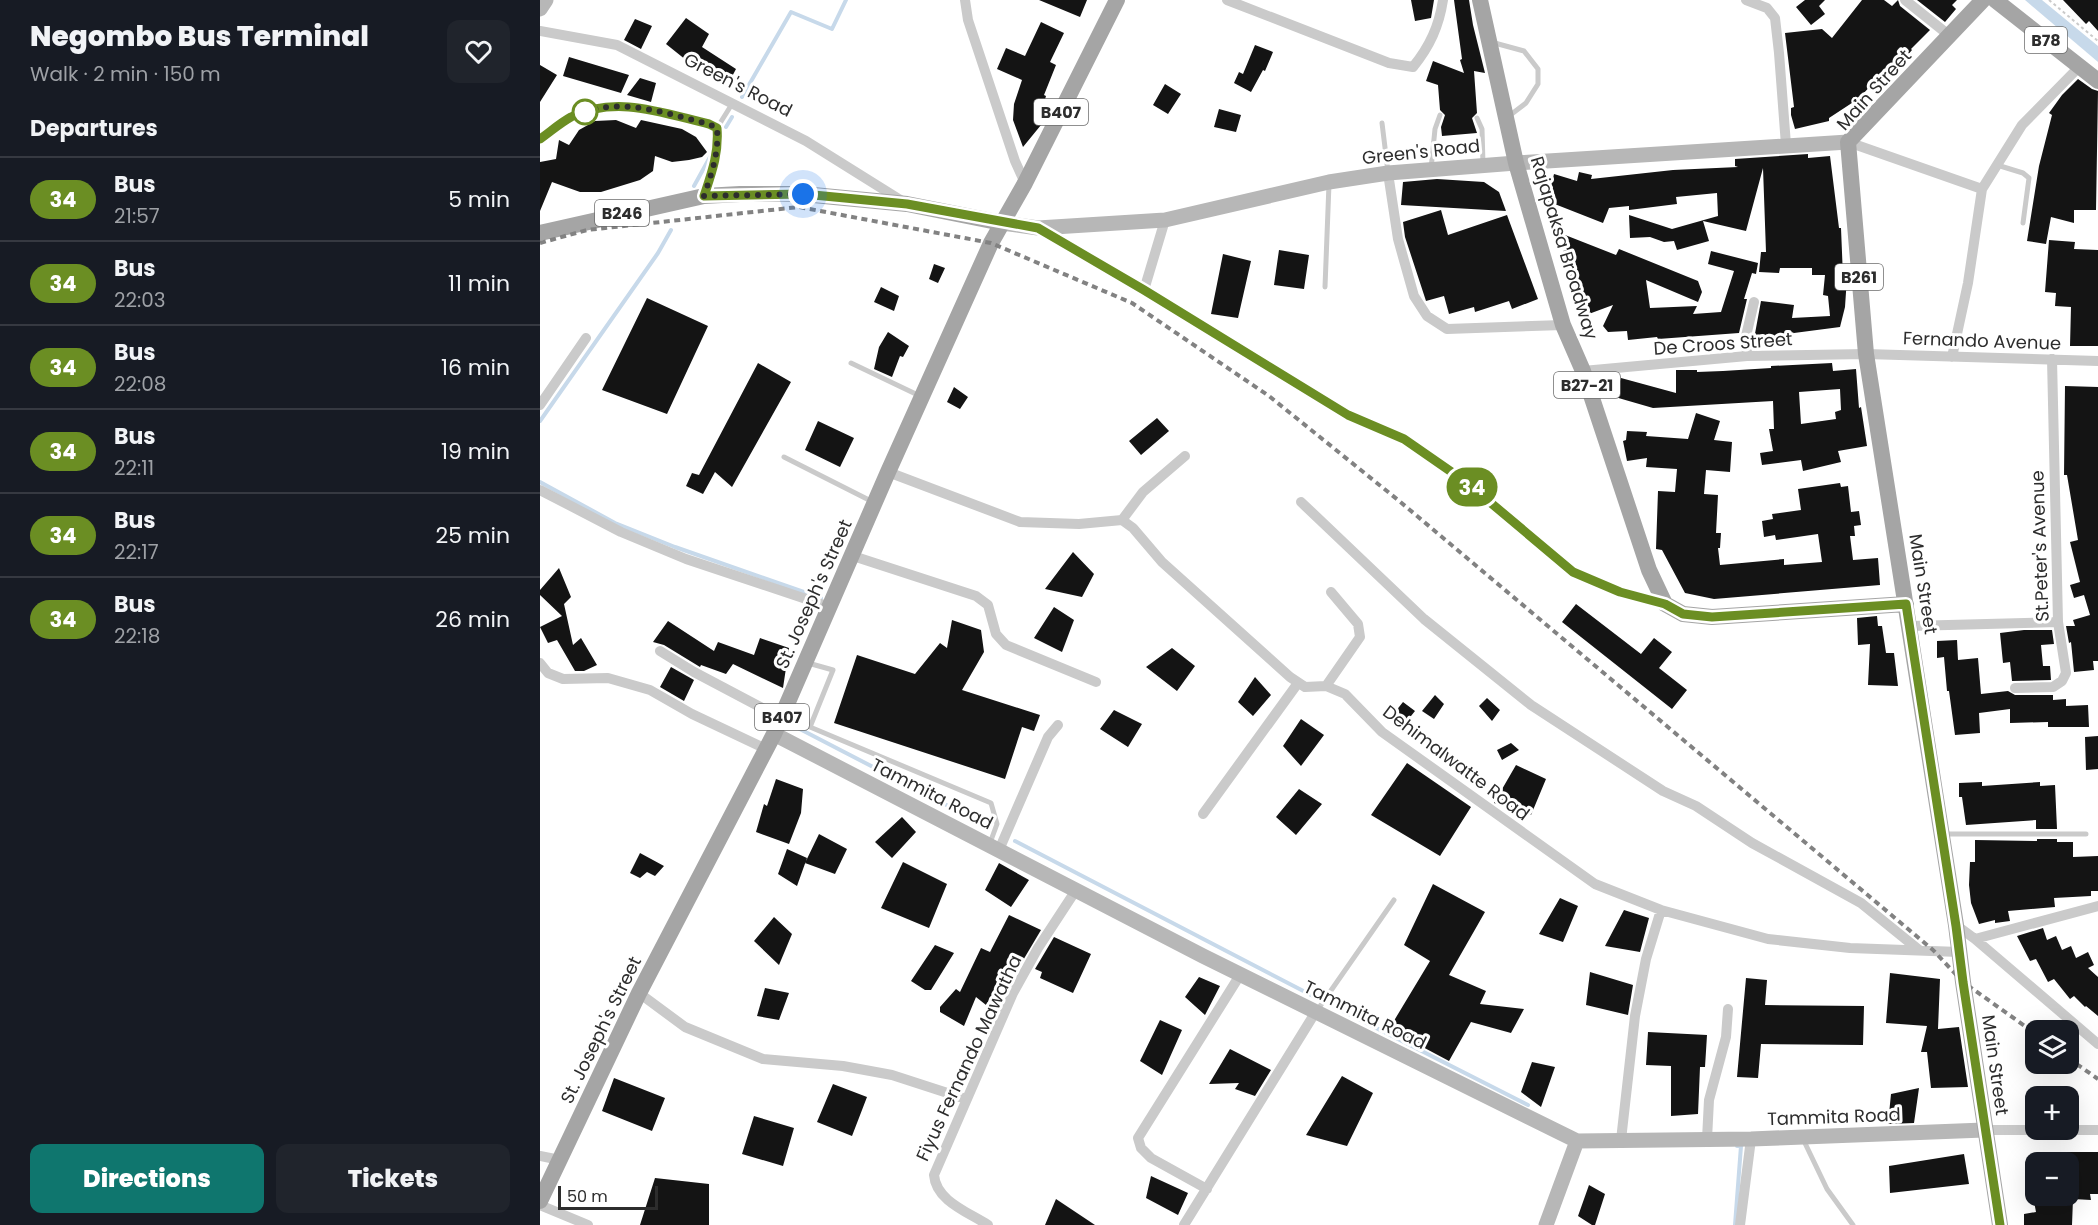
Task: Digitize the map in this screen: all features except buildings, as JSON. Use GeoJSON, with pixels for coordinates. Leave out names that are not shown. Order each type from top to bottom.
{"type":"FeatureCollection","features":[{"type":"Feature","properties":{"kind":"main road","name":"St. Joseph's Street"},"geometry":{"type":"LineString","coordinates":[[540,1203],[639,993],[782,718],[888,472],[991,243],[1025,183],[1117,0]]}},
{"type":"Feature","properties":{"kind":"main road","name":"Rajapaksa Broadway"},"geometry":{"type":"LineString","coordinates":[[1480,0],[1516,163],[1563,325],[1583,371],[1649,570],[1665,604]]}},
{"type":"Feature","properties":{"kind":"main road","name":"Main Street"},"geometry":{"type":"LineString","coordinates":[[1983,0],[1848,142],[1866,354],[1910,626],[2000,1225]]}},
{"type":"Feature","properties":{"kind":"main road","name":"B78"},"geometry":{"type":"LineString","coordinates":[[1995,0],[2098,81]]}},
{"type":"Feature","properties":{"kind":"main road","name":"B246"},"geometry":{"type":"LineString","coordinates":[[540,233],[704,196],[803,194],[907,204],[1002,223]]}},
{"type":"Feature","properties":{"kind":"main road"},"geometry":{"type":"LineString","coordinates":[[1665,604],[1683,614],[1712,617],[1906,604]]}},
{"type":"Feature","properties":{"kind":"street"},"geometry":{"type":"LineString","coordinates":[[540,9],[546,0]]}},
{"type":"Feature","properties":{"kind":"street"},"geometry":{"type":"LineString","coordinates":[[965,0],[968,20],[1015,161],[1025,183]]}},
{"type":"Feature","properties":{"kind":"street"},"geometry":{"type":"LineString","coordinates":[[1227,0],[1389,63],[1413,67],[1425,52],[1439,23],[1443,0]]}},
{"type":"Feature","properties":{"kind":"street"},"geometry":{"type":"LineString","coordinates":[[1746,0],[1767,8],[1775,18],[1786,145]]}},
{"type":"Feature","properties":{"kind":"street"},"geometry":{"type":"LineString","coordinates":[[1905,0],[1950,36]]}},
{"type":"Feature","properties":{"kind":"street","name":"Green's Road"},"geometry":{"type":"LineString","coordinates":[[540,31],[617,45],[806,141],[907,204]]}},
{"type":"Feature","properties":{"kind":"street"},"geometry":{"type":"LineString","coordinates":[[1952,357],[1968,283],[1982,189],[2022,125],[2080,66]]}},
{"type":"Feature","properties":{"kind":"street"},"geometry":{"type":"LineString","coordinates":[[1848,142],[1982,189]]}},
{"type":"Feature","properties":{"kind":"street","name":"Green's Road"},"geometry":{"type":"LineString","coordinates":[[1002,223],[1038,228],[1165,220],[1329,182],[1388,173],[1848,142]]}},
{"type":"Feature","properties":{"kind":"street"},"geometry":{"type":"LineString","coordinates":[[1388,173],[1398,239],[1414,296],[1426,316],[1448,329],[1563,325]]}},
{"type":"Feature","properties":{"kind":"street"},"geometry":{"type":"LineString","coordinates":[[1144,290],[1165,220]]}},
{"type":"Feature","properties":{"kind":"street"},"geometry":{"type":"LineString","coordinates":[[1038,228],[1348,415],[1404,439],[1466,482],[1573,572],[1620,592],[1665,604]]}},
{"type":"Feature","properties":{"kind":"street"},"geometry":{"type":"LineString","coordinates":[[1747,356],[1746,336],[1754,302]]}},
{"type":"Feature","properties":{"kind":"street"},"geometry":{"type":"LineString","coordinates":[[540,405],[585,338]]}},
{"type":"Feature","properties":{"kind":"street","name":"De Croos Street"},"geometry":{"type":"LineString","coordinates":[[1583,371],[1747,356],[1866,354]]}},
{"type":"Feature","properties":{"kind":"street","name":"Fernando Avenue"},"geometry":{"type":"LineString","coordinates":[[1866,354],[2098,361]]}},
{"type":"Feature","properties":{"kind":"street","name":"St.Peter's Avenue"},"geometry":{"type":"LineString","coordinates":[[2015,688],[2054,687],[2062,681],[2066,673],[2058,622],[2052,359]]}},
{"type":"Feature","properties":{"kind":"street"},"geometry":{"type":"LineString","coordinates":[[1122,520],[1143,492],[1185,456]]}},
{"type":"Feature","properties":{"kind":"street"},"geometry":{"type":"LineString","coordinates":[[888,472],[1020,522],[1079,524],[1122,520],[1133,528],[1170,570],[1298,683],[1203,814]]}},
{"type":"Feature","properties":{"kind":"street"},"geometry":{"type":"LineString","coordinates":[[540,490],[621,532],[686,559],[830,607]]}},
{"type":"Feature","properties":{"kind":"street"},"geometry":{"type":"LineString","coordinates":[[1301,502],[1424,619],[1531,705],[1663,791],[1696,806],[1752,843],[1861,903],[1919,950]]}},
{"type":"Feature","properties":{"kind":"street"},"geometry":{"type":"LineString","coordinates":[[853,556],[976,596],[988,604],[996,634],[1006,645],[1096,682]]}},
{"type":"Feature","properties":{"kind":"street"},"geometry":{"type":"LineString","coordinates":[[1326,686],[1360,637],[1358,624],[1331,592]]}},
{"type":"Feature","properties":{"kind":"street"},"geometry":{"type":"LineString","coordinates":[[1910,626],[2058,622]]}},
{"type":"Feature","properties":{"kind":"street"},"geometry":{"type":"LineString","coordinates":[[660,651],[694,672],[782,718]]}},
{"type":"Feature","properties":{"kind":"street"},"geometry":{"type":"LineString","coordinates":[[540,663],[548,674],[555,677],[572,680],[608,678],[650,690],[692,714],[770,742]]}},
{"type":"Feature","properties":{"kind":"street","name":"Dehimalwatte Road"},"geometry":{"type":"LineString","coordinates":[[1298,683],[1305,687],[1326,686],[1345,694],[1382,732],[1595,884],[1660,910],[1768,939],[1850,948],[1959,952]]}},
{"type":"Feature","properties":{"kind":"street"},"geometry":{"type":"LineString","coordinates":[[994,847],[1048,737],[1058,725]]}},
{"type":"Feature","properties":{"kind":"street","name":"Tammita Road"},"geometry":{"type":"LineString","coordinates":[[770,742],[994,847],[1315,1013],[1577,1141],[1751,1139],[1984,1130]]}},
{"type":"Feature","properties":{"kind":"street","name":"Fiyus Fernando Mawatha"},"geometry":{"type":"LineString","coordinates":[[988,1225],[942,1196],[935,1184],[934,1175],[1013,993],[1038,948],[1076,890]]}},
{"type":"Feature","properties":{"kind":"street"},"geometry":{"type":"LineString","coordinates":[[1975,939],[2098,906]]}},
{"type":"Feature","properties":{"kind":"street"},"geometry":{"type":"LineString","coordinates":[[1621,1140],[1635,1016],[1646,959],[1660,910]]}},
{"type":"Feature","properties":{"kind":"street"},"geometry":{"type":"LineString","coordinates":[[1956,926],[1975,939],[2098,1044]]}},
{"type":"Feature","properties":{"kind":"street"},"geometry":{"type":"LineString","coordinates":[[1207,1189],[1151,1158],[1140,1148],[1138,1138],[1240,975]]}},
{"type":"Feature","properties":{"kind":"street"},"geometry":{"type":"LineString","coordinates":[[639,993],[685,1027],[763,1059],[843,1066],[892,1075],[966,1099]]}},
{"type":"Feature","properties":{"kind":"street"},"geometry":{"type":"LineString","coordinates":[[1707,1139],[1709,1100],[1726,1036],[1728,1009]]}},
{"type":"Feature","properties":{"kind":"street"},"geometry":{"type":"LineString","coordinates":[[1184,1225],[1315,1013]]}},
{"type":"Feature","properties":{"kind":"street"},"geometry":{"type":"LineString","coordinates":[[1984,1130],[2098,1130]]}},
{"type":"Feature","properties":{"kind":"street"},"geometry":{"type":"LineString","coordinates":[[1740,1225],[1751,1139]]}},
{"type":"Feature","properties":{"kind":"street"},"geometry":{"type":"LineString","coordinates":[[1546,1225],[1577,1141]]}},
{"type":"Feature","properties":{"kind":"street"},"geometry":{"type":"LineString","coordinates":[[540,1156],[560,1160]]}},
{"type":"Feature","properties":{"kind":"street"},"geometry":{"type":"LineString","coordinates":[[540,1203],[588,1225]]}},
{"type":"Feature","properties":{"kind":"lane"},"geometry":{"type":"LineString","coordinates":[[1489,42],[1524,51],[1538,69],[1538,84],[1526,103],[1506,118]]}},
{"type":"Feature","properties":{"kind":"lane"},"geometry":{"type":"LineString","coordinates":[[704,196],[716,162],[717,128],[732,104]]}},
{"type":"Feature","properties":{"kind":"lane"},"geometry":{"type":"LineString","coordinates":[[540,139],[570,118],[599,106],[632,106],[709,124],[717,128]]}},
{"type":"Feature","properties":{"kind":"lane"},"geometry":{"type":"LineString","coordinates":[[1431,170],[1435,129],[1440,115]]}},
{"type":"Feature","properties":{"kind":"lane"},"geometry":{"type":"LineString","coordinates":[[1477,118],[1482,129],[1483,166]]}},
{"type":"Feature","properties":{"kind":"lane"},"geometry":{"type":"LineString","coordinates":[[1382,123],[1388,173]]}},
{"type":"Feature","properties":{"kind":"lane"},"geometry":{"type":"LineString","coordinates":[[1997,165],[2023,173],[2029,178],[2023,224]]}},
{"type":"Feature","properties":{"kind":"lane"},"geometry":{"type":"LineString","coordinates":[[1325,287],[1329,182]]}},
{"type":"Feature","properties":{"kind":"lane"},"geometry":{"type":"LineString","coordinates":[[851,363],[922,397]]}},
{"type":"Feature","properties":{"kind":"lane"},"geometry":{"type":"LineString","coordinates":[[784,457],[875,503]]}},
{"type":"Feature","properties":{"kind":"lane"},"geometry":{"type":"LineString","coordinates":[[806,662],[833,670],[810,727],[991,803],[997,824],[994,847]]}},
{"type":"Feature","properties":{"kind":"lane"},"geometry":{"type":"LineString","coordinates":[[1942,834],[2086,834]]}},
{"type":"Feature","properties":{"kind":"lane"},"geometry":{"type":"LineString","coordinates":[[1315,1013],[1394,900]]}},
{"type":"Feature","properties":{"kind":"lane"},"geometry":{"type":"LineString","coordinates":[[1802,1137],[1827,1188],[1853,1225]]}},
{"type":"Feature","properties":{"kind":"path"},"geometry":{"type":"LineString","coordinates":[[2049,0],[2098,41]]}},
{"type":"Feature","properties":{"kind":"water"},"geometry":{"type":"Polygon","coordinates":[[[2025,0],[2042,0],[2098,46],[2098,62],[2025,0]]]}},
{"type":"Feature","properties":{"kind":"waterway"},"geometry":{"type":"LineString","coordinates":[[742,97],[791,12],[832,29],[846,0]]}},
{"type":"Feature","properties":{"kind":"waterway"},"geometry":{"type":"LineString","coordinates":[[726,127],[732,117]]}},
{"type":"Feature","properties":{"kind":"waterway"},"geometry":{"type":"LineString","coordinates":[[694,186],[710,157]]}},
{"type":"Feature","properties":{"kind":"waterway"},"geometry":{"type":"LineString","coordinates":[[540,421],[658,253],[671,230]]}},
{"type":"Feature","properties":{"kind":"waterway"},"geometry":{"type":"LineString","coordinates":[[540,482],[615,523],[675,547],[821,598]]}},
{"type":"Feature","properties":{"kind":"waterway"},"geometry":{"type":"LineString","coordinates":[[794,726],[985,825]]}},
{"type":"Feature","properties":{"kind":"waterway"},"geometry":{"type":"LineString","coordinates":[[1015,841],[1313,996]]}},
{"type":"Feature","properties":{"kind":"waterway"},"geometry":{"type":"LineString","coordinates":[[1333,1006],[1528,1105]]}},
{"type":"Feature","properties":{"kind":"waterway"},"geometry":{"type":"LineString","coordinates":[[1735,1225],[1741,1146],[1737,1146]]}},
{"type":"Feature","properties":{"kind":"railway"},"geometry":{"type":"LineString","coordinates":[[540,243],[587,230],[799,207],[991,243],[1132,303],[1269,396],[1398,500],[1933,950],[1963,982],[2025,1026]]}},
{"type":"Feature","properties":{"kind":"railway"},"geometry":{"type":"LineString","coordinates":[[2079,1066],[2098,1079]]}},
{"type":"Feature","properties":{"kind":"bus line","name":"34"},"geometry":{"type":"LineString","coordinates":[[540,139],[570,118],[599,106],[632,106],[709,124],[717,128],[716,162],[704,196],[803,194],[845,198],[907,204],[1038,228],[1348,415],[1404,439],[1466,482],[1573,572],[1620,592],[1665,604],[1683,614],[1712,617],[1906,604],[2000,1225]]}},
{"type":"Feature","properties":{"kind":"route"},"geometry":{"type":"LineString","coordinates":[[585,112],[599,106],[632,106],[709,124],[717,128],[716,162],[704,196],[803,194]]}}]}
